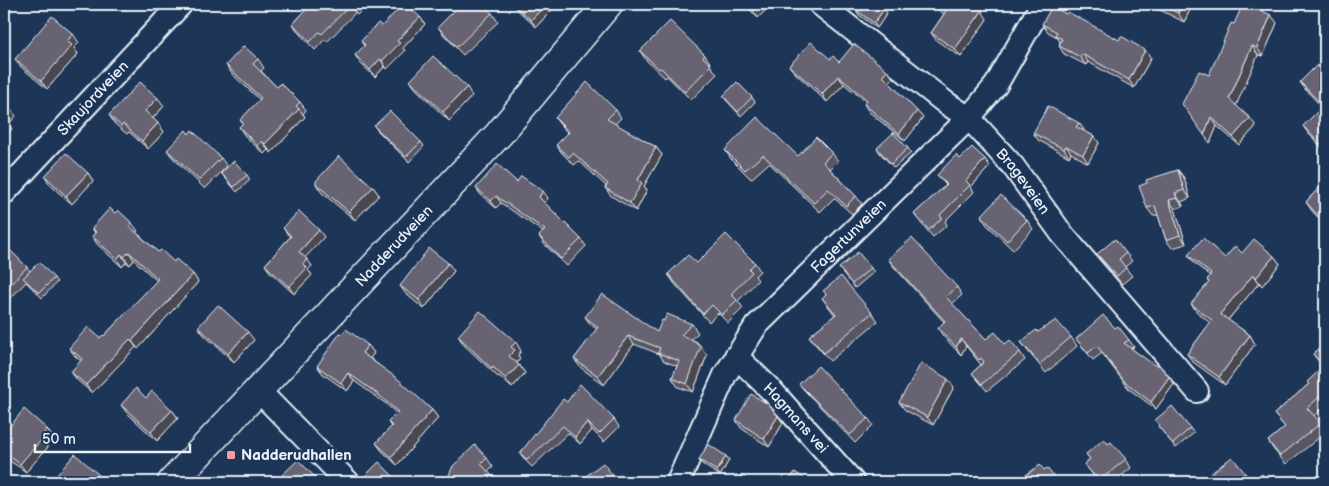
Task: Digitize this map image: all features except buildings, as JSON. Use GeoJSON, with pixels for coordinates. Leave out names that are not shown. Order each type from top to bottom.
{"type":"FeatureCollection","features":[{"type":"Feature","properties":{"kind":"main road","name":"Nadderudveien"},"geometry":{"type":"LineString","coordinates":[[172,482],[499,134],[608,4]]}},
{"type":"Feature","properties":{"kind":"street","name":"Skaujordveien"},"geometry":{"type":"LineString","coordinates":[[4,193],[181,4]]}},
{"type":"Feature","properties":{"kind":"street","name":"Brageveien"},"geometry":{"type":"LineString","coordinates":[[820,4],[946,103],[969,118],[1013,166],[1062,234],[1197,391]]}},
{"type":"Feature","properties":{"kind":"street","name":"Fagertunveien"},"geometry":{"type":"LineString","coordinates":[[678,482],[725,375],[756,326],[969,118],[996,85],[1042,4]]}},
{"type":"Feature","properties":{"kind":"street","name":"Hagmans vei"},"geometry":{"type":"LineString","coordinates":[[736,356],[772,391],[853,482]]}},
{"type":"Feature","properties":{"kind":"street"},"geometry":{"type":"LineString","coordinates":[[258,390],[348,482]]}},
{"type":"Feature","properties":{"kind":"place","name":"Nadderudhallen"},"geometry":{"type":"Point","coordinates":[231,455]}}]}
